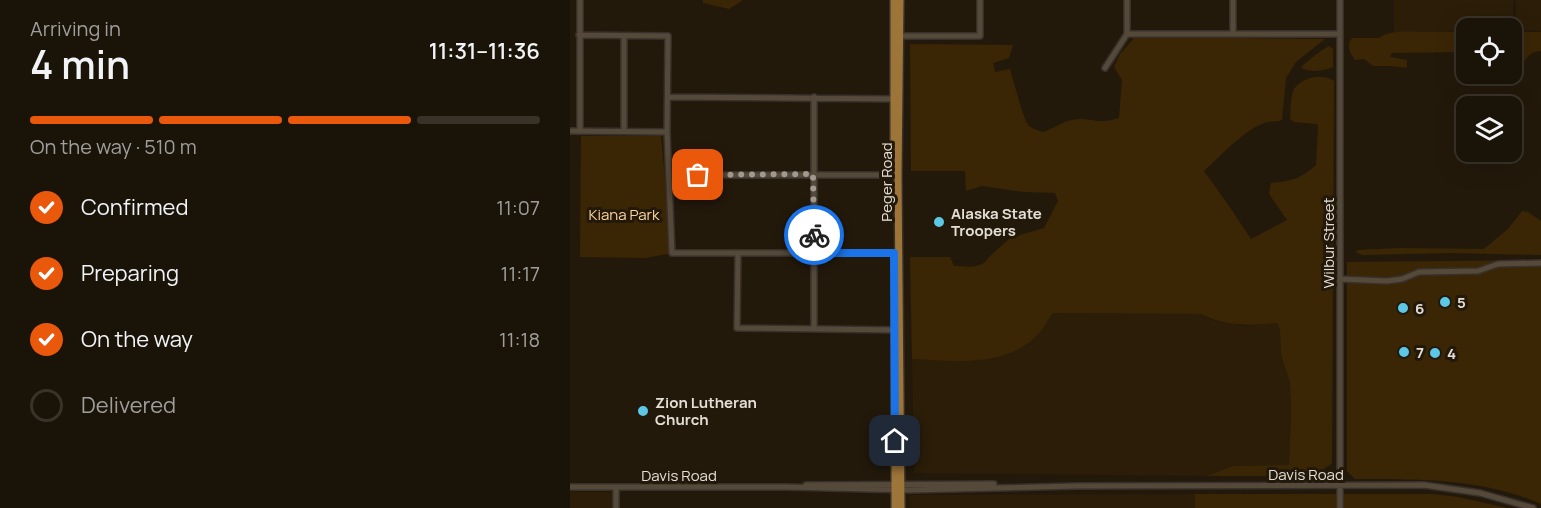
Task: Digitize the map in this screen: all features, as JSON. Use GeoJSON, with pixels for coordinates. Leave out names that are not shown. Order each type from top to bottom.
{"type":"FeatureCollection","features":[{"type":"Feature","properties":{"kind":"main road","name":"Peger Road"},"geometry":{"type":"LineString","coordinates":[[894,0],[897,36],[898,487],[901,508]]}},
{"type":"Feature","properties":{"kind":"main road","name":"Peger Road"},"geometry":{"type":"LineString","coordinates":[[897,36],[900,0]]}},
{"type":"Feature","properties":{"kind":"main road","name":"Peger Road"},"geometry":{"type":"LineString","coordinates":[[895,508],[898,487]]}},
{"type":"Feature","properties":{"kind":"street"},"geometry":{"type":"LineString","coordinates":[[580,0],[580,131]]}},
{"type":"Feature","properties":{"kind":"street"},"geometry":{"type":"LineString","coordinates":[[897,36],[980,36],[980,0]]}},
{"type":"Feature","properties":{"kind":"street"},"geometry":{"type":"LineString","coordinates":[[1105,68],[1127,34],[1127,0]]}},
{"type":"Feature","properties":{"kind":"street"},"geometry":{"type":"LineString","coordinates":[[1233,0],[1233,34]]}},
{"type":"Feature","properties":{"kind":"street","name":"Wilbur Street"},"geometry":{"type":"LineString","coordinates":[[1340,0],[1340,508]]}},
{"type":"Feature","properties":{"kind":"street"},"geometry":{"type":"LineString","coordinates":[[1127,34],[1340,34]]}},
{"type":"Feature","properties":{"kind":"street"},"geometry":{"type":"LineString","coordinates":[[579,35],[668,36],[672,253],[897,253]]}},
{"type":"Feature","properties":{"kind":"street"},"geometry":{"type":"LineString","coordinates":[[624,36],[624,131]]}},
{"type":"Feature","properties":{"kind":"street"},"geometry":{"type":"LineString","coordinates":[[814,97],[814,328]]}},
{"type":"Feature","properties":{"kind":"street"},"geometry":{"type":"LineString","coordinates":[[668,98],[897,99]]}},
{"type":"Feature","properties":{"kind":"street"},"geometry":{"type":"LineString","coordinates":[[570,131],[668,132]]}},
{"type":"Feature","properties":{"kind":"street"},"geometry":{"type":"LineString","coordinates":[[698,175],[896,175]]}},
{"type":"Feature","properties":{"kind":"street"},"geometry":{"type":"LineString","coordinates":[[738,253],[737,328],[897,330]]}},
{"type":"Feature","properties":{"kind":"street"},"geometry":{"type":"LineString","coordinates":[[1340,279],[1387,281],[1402,279],[1419,272],[1478,271],[1498,264],[1541,263]]}},
{"type":"Feature","properties":{"kind":"street","name":"Davis Road"},"geometry":{"type":"LineString","coordinates":[[570,487],[1440,486],[1480,493],[1533,508]]}},
{"type":"Feature","properties":{"kind":"street"},"geometry":{"type":"LineString","coordinates":[[615,487],[616,508]]}},
{"type":"Feature","properties":{"kind":"shaded area"},"geometry":{"type":"Polygon","coordinates":[[[1394,0],[1513,0],[1513,18],[1456,18],[1456,31],[1394,34],[1394,0]]]}},
{"type":"Feature","properties":{"kind":"shaded area"},"geometry":{"type":"Polygon","coordinates":[[[1516,0],[1541,0],[1541,31],[1522,30],[1522,18],[1516,18],[1516,0]]]}},
{"type":"Feature","properties":{"kind":"shaded area"},"geometry":{"type":"Polygon","coordinates":[[[1052,313],[1201,314],[1213,320],[1246,326],[1277,323],[1280,330],[1281,355],[1290,383],[1289,465],[1233,466],[1207,476],[914,473],[912,359],[969,361],[1002,355],[1024,346],[1039,333],[1052,313]]]}},
{"type":"Feature","properties":{"kind":"shaded area"},"geometry":{"type":"Polygon","coordinates":[[[570,492],[613,492],[613,508],[570,508],[570,492]]]}},
{"type":"Feature","properties":{"kind":"shaded area"},"geometry":{"type":"Polygon","coordinates":[[[1195,494],[1195,508],[910,508],[909,495],[1195,494]]]}},
{"type":"Feature","properties":{"kind":"green space"},"geometry":{"type":"Polygon","coordinates":[[[703,0],[743,0],[729,9],[703,3],[703,0]]]}},
{"type":"Feature","properties":{"kind":"green space"},"geometry":{"type":"Polygon","coordinates":[[[1456,32],[1456,52],[1392,53],[1390,57],[1407,60],[1407,68],[1373,66],[1364,59],[1355,60],[1349,49],[1352,38],[1379,38],[1389,33],[1456,32]]]}},
{"type":"Feature","properties":{"kind":"green space"},"geometry":{"type":"Polygon","coordinates":[[[1522,32],[1541,32],[1541,51],[1531,54],[1522,64],[1522,32]]]}},
{"type":"Feature","properties":{"kind":"green space"},"geometry":{"type":"Polygon","coordinates":[[[1135,37],[1325,39],[1296,62],[1286,78],[1282,120],[1268,122],[1251,130],[1204,171],[1251,239],[1287,220],[1269,194],[1271,183],[1295,178],[1316,165],[1318,126],[1317,124],[1294,122],[1290,119],[1294,89],[1307,79],[1324,77],[1334,81],[1332,463],[1315,476],[1207,476],[1233,466],[1289,465],[1290,383],[1281,355],[1280,330],[1277,323],[1238,324],[1219,321],[1201,314],[1053,313],[1040,332],[1028,344],[1013,352],[980,360],[912,359],[910,257],[950,257],[954,266],[981,264],[1010,238],[1044,228],[1058,201],[1055,193],[1024,192],[982,186],[966,191],[965,171],[911,171],[910,44],[1013,45],[1009,58],[993,63],[995,72],[1010,69],[1027,123],[1043,132],[1075,119],[1103,121],[1119,118],[1122,80],[1114,67],[1120,54],[1135,37]]]}},
{"type":"Feature","properties":{"kind":"green space"},"geometry":{"type":"Polygon","coordinates":[[[1329,46],[1333,49],[1333,67],[1317,71],[1301,68],[1314,56],[1329,46]]]}},
{"type":"Feature","properties":{"kind":"green space","name":"Kiana Park"},"geometry":{"type":"Polygon","coordinates":[[[581,136],[661,136],[672,253],[645,258],[580,257],[581,136]]]}},
{"type":"Feature","properties":{"kind":"green space"},"geometry":{"type":"Polygon","coordinates":[[[1522,211],[1528,212],[1541,221],[1541,255],[1451,253],[1363,255],[1355,252],[1401,248],[1484,249],[1508,229],[1522,211]]]}},
{"type":"Feature","properties":{"kind":"green space"},"geometry":{"type":"Polygon","coordinates":[[[1541,260],[1541,504],[1519,495],[1473,485],[1426,480],[1355,479],[1347,471],[1347,262],[1541,260]]]}},
{"type":"Feature","properties":{"kind":"green space"},"geometry":{"type":"Polygon","coordinates":[[[1195,494],[1432,494],[1458,497],[1507,508],[1195,508],[1195,494]]]}},
{"type":"Feature","properties":{"kind":"way so far"},"geometry":{"type":"LineString","coordinates":[[698,175],[813,174],[814,235]]}},
{"type":"Feature","properties":{"kind":"place","name":"Alaska State Troopers"},"geometry":{"type":"Point","coordinates":[939,222]}},
{"type":"Feature","properties":{"kind":"place","name":"5"},"geometry":{"type":"Point","coordinates":[1445,302]}},
{"type":"Feature","properties":{"kind":"place","name":"6"},"geometry":{"type":"Point","coordinates":[1403,308]}},
{"type":"Feature","properties":{"kind":"place","name":"7"},"geometry":{"type":"Point","coordinates":[1404,352]}},
{"type":"Feature","properties":{"kind":"place","name":"4"},"geometry":{"type":"Point","coordinates":[1435,353]}},
{"type":"Feature","properties":{"kind":"place","name":"Zion Lutheran Church"},"geometry":{"type":"Point","coordinates":[643,411]}},
{"type":"Feature","properties":{"kind":"route"},"geometry":{"type":"LineString","coordinates":[[814,235],[814,253],[894,253],[895,441]]}}]}
